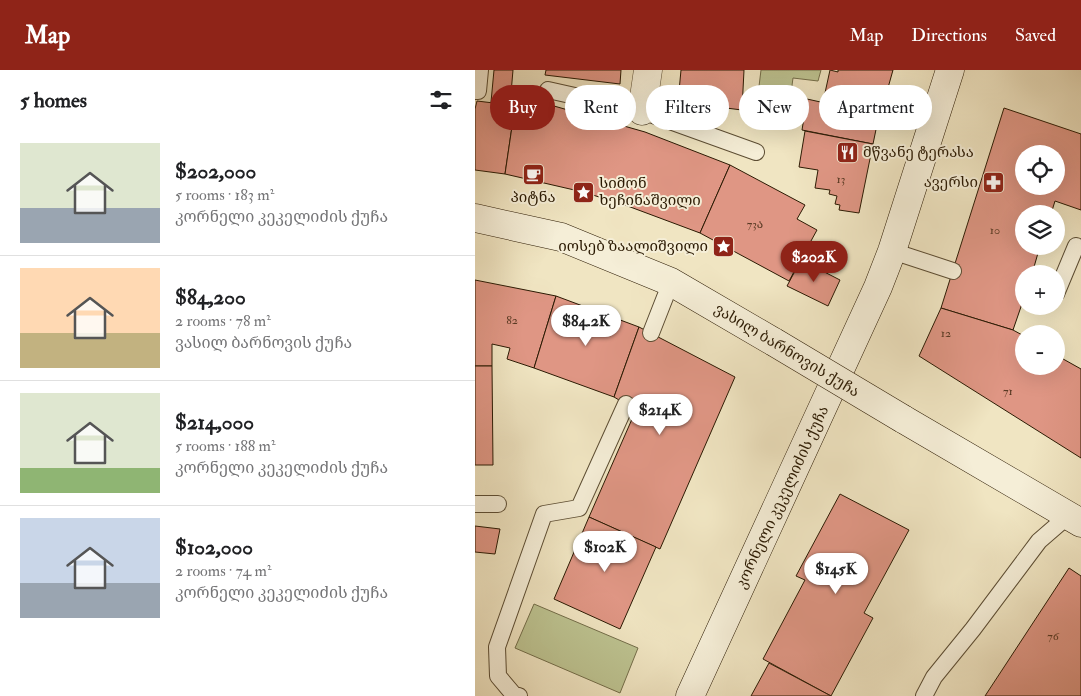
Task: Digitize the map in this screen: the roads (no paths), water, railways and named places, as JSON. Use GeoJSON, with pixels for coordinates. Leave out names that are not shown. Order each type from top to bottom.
{"type":"FeatureCollection","features":[{"type":"Feature","properties":{"kind":"street"},"geometry":{"type":"LineString","coordinates":[[642,111],[649,70]]}},
{"type":"Feature","properties":{"kind":"street","name":"კორნელი კეკელიძის ქუჩა"},"geometry":{"type":"LineString","coordinates":[[690,696],[879,287],[950,70]]}},
{"type":"Feature","properties":{"kind":"street","name":"ვასილ ბარნოვის ქუჩა"},"geometry":{"type":"LineString","coordinates":[[475,218],[561,237],[671,282],[1075,519]]}},
{"type":"Feature","properties":{"kind":"lane"},"geometry":{"type":"LineString","coordinates":[[475,91],[478,91],[480,70]]}},
{"type":"Feature","properties":{"kind":"lane"},"geometry":{"type":"LineString","coordinates":[[555,92],[642,111],[757,152]]}},
{"type":"Feature","properties":{"kind":"lane"},"geometry":{"type":"LineString","coordinates":[[1065,272],[1076,246]]}},
{"type":"Feature","properties":{"kind":"lane"},"geometry":{"type":"LineString","coordinates":[[892,251],[953,271]]}},
{"type":"Feature","properties":{"kind":"lane"},"geometry":{"type":"LineString","coordinates":[[651,333],[671,282]]}},
{"type":"Feature","properties":{"kind":"lane"},"geometry":{"type":"LineString","coordinates":[[519,696],[514,695],[497,676],[497,647],[516,589],[544,514],[579,508],[626,404]]}},
{"type":"Feature","properties":{"kind":"lane"},"geometry":{"type":"LineString","coordinates":[[475,504],[498,504]]}},
{"type":"Feature","properties":{"kind":"lane"},"geometry":{"type":"LineString","coordinates":[[924,696],[934,677],[973,630],[1039,541],[1075,519]]}},
{"type":"Feature","properties":{"kind":"place","name":"მწვანე ტერასა"},"geometry":{"type":"Point","coordinates":[847,152]}},
{"type":"Feature","properties":{"kind":"place","name":"პიტნა"},"geometry":{"type":"Point","coordinates":[533,174]}},
{"type":"Feature","properties":{"kind":"place","name":"ავერსი"},"geometry":{"type":"Point","coordinates":[994,182]}},
{"type":"Feature","properties":{"kind":"place","name":"სიმონ ხეჩინაშვილი"},"geometry":{"type":"Point","coordinates":[583,192]}},
{"type":"Feature","properties":{"kind":"place","name":"იოსებ ზაალიშვილი"},"geometry":{"type":"Point","coordinates":[724,246]}}]}
